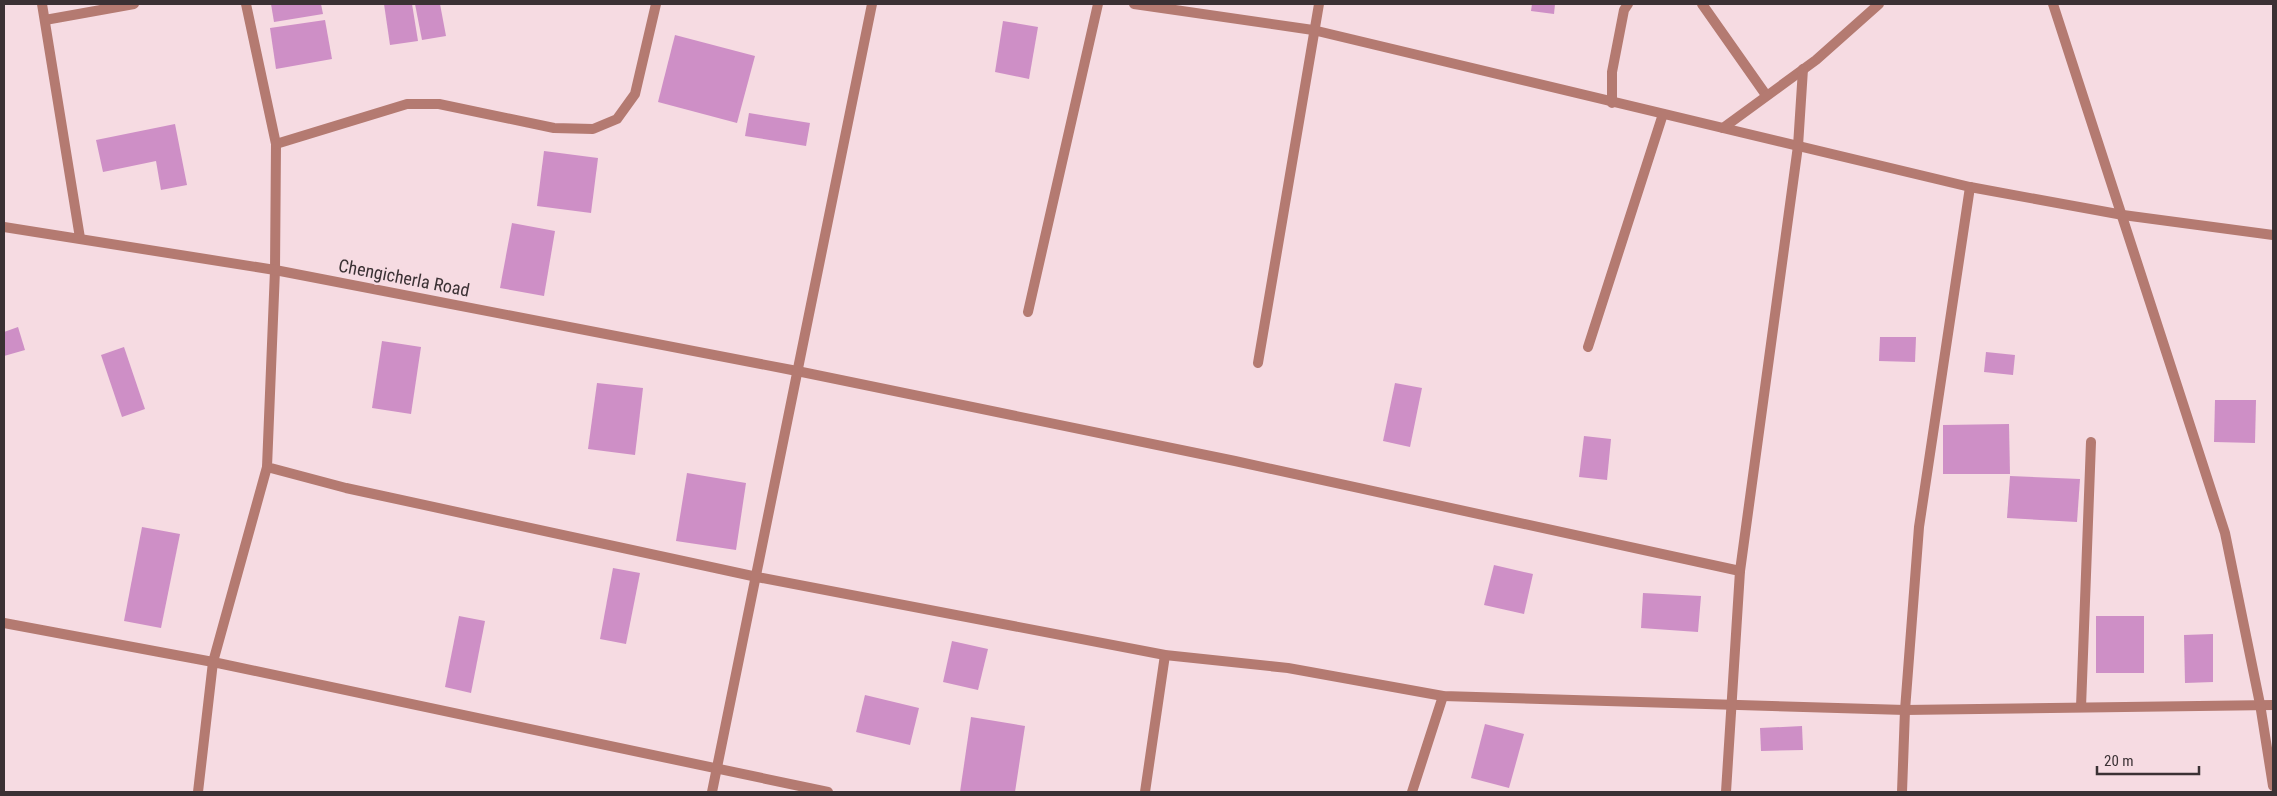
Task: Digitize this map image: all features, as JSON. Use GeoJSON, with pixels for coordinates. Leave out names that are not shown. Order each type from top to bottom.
{"type":"FeatureCollection","features":[{"type":"Feature","properties":{"kind":"street"},"geometry":{"type":"LineString","coordinates":[[42,4],[80,238]]}},
{"type":"Feature","properties":{"kind":"street"},"geometry":{"type":"LineString","coordinates":[[45,20],[134,4]]}},
{"type":"Feature","properties":{"kind":"street"},"geometry":{"type":"LineString","coordinates":[[198,792],[214,662],[267,468],[275,270],[276,144],[246,4]]}},
{"type":"Feature","properties":{"kind":"street"},"geometry":{"type":"LineString","coordinates":[[276,144],[407,104],[439,104],[554,128],[593,129],[617,119],[635,94],[656,4]]}},
{"type":"Feature","properties":{"kind":"street"},"geometry":{"type":"LineString","coordinates":[[712,792],[872,4]]}},
{"type":"Feature","properties":{"kind":"street"},"geometry":{"type":"LineString","coordinates":[[1028,312],[1098,4]]}},
{"type":"Feature","properties":{"kind":"street"},"geometry":{"type":"LineString","coordinates":[[1134,4],[1313,30],[1970,187],[2122,215],[2273,235]]}},
{"type":"Feature","properties":{"kind":"street"},"geometry":{"type":"LineString","coordinates":[[1258,364],[1313,30],[1319,4]]}},
{"type":"Feature","properties":{"kind":"street"},"geometry":{"type":"LineString","coordinates":[[1612,102],[1612,72],[1624,10],[1628,4]]}},
{"type":"Feature","properties":{"kind":"street"},"geometry":{"type":"LineString","coordinates":[[1702,4],[1766,95]]}},
{"type":"Feature","properties":{"kind":"street"},"geometry":{"type":"LineString","coordinates":[[1723,128],[1802,70],[1855,27],[1879,4]]}},
{"type":"Feature","properties":{"kind":"street"},"geometry":{"type":"LineString","coordinates":[[2053,4],[2225,533],[2260,704],[2273,786]]}},
{"type":"Feature","properties":{"kind":"street"},"geometry":{"type":"LineString","coordinates":[[1726,792],[1740,571],[1798,146],[1802,70]]}},
{"type":"Feature","properties":{"kind":"street"},"geometry":{"type":"LineString","coordinates":[[1588,347],[1663,114]]}},
{"type":"Feature","properties":{"kind":"street"},"geometry":{"type":"LineString","coordinates":[[1902,792],[1905,710],[1919,527],[1970,187]]}},
{"type":"Feature","properties":{"kind":"street","name":"Chengicherla Road"},"geometry":{"type":"LineString","coordinates":[[4,227],[275,270],[797,371],[1235,461],[1740,571]]}},
{"type":"Feature","properties":{"kind":"street"},"geometry":{"type":"LineString","coordinates":[[2081,707],[2091,442]]}},
{"type":"Feature","properties":{"kind":"street"},"geometry":{"type":"LineString","coordinates":[[267,468],[346,488],[757,577],[1165,655],[1288,668],[1444,696],[1905,710],[2273,705]]}},
{"type":"Feature","properties":{"kind":"street"},"geometry":{"type":"LineString","coordinates":[[4,623],[214,662],[828,792]]}},
{"type":"Feature","properties":{"kind":"street"},"geometry":{"type":"LineString","coordinates":[[1145,792],[1165,655]]}},
{"type":"Feature","properties":{"kind":"street"},"geometry":{"type":"LineString","coordinates":[[1412,792],[1444,696]]}},
{"type":"Feature","properties":{"kind":"building"},"geometry":{"type":"Polygon","coordinates":[[[271,4],[321,4],[323,14],[274,22],[271,4]]]}},
{"type":"Feature","properties":{"kind":"building"},"geometry":{"type":"Polygon","coordinates":[[[384,4],[412,4],[418,41],[390,45],[384,4]]]}},
{"type":"Feature","properties":{"kind":"building"},"geometry":{"type":"Polygon","coordinates":[[[415,4],[440,4],[446,36],[422,40],[415,4]]]}},
{"type":"Feature","properties":{"kind":"building"},"geometry":{"type":"Polygon","coordinates":[[[1532,4],[1555,4],[1554,14],[1531,11],[1532,4]]]}},
{"type":"Feature","properties":{"kind":"building"},"geometry":{"type":"Polygon","coordinates":[[[325,20],[332,59],[276,69],[270,28],[325,20]]]}},
{"type":"Feature","properties":{"kind":"building"},"geometry":{"type":"Polygon","coordinates":[[[1003,21],[1038,27],[1029,79],[995,72],[1003,21]]]}},
{"type":"Feature","properties":{"kind":"building"},"geometry":{"type":"Polygon","coordinates":[[[675,35],[755,56],[737,123],[658,102],[675,35]]]}},
{"type":"Feature","properties":{"kind":"building"},"geometry":{"type":"Polygon","coordinates":[[[749,113],[810,123],[806,146],[745,136],[749,113]]]}},
{"type":"Feature","properties":{"kind":"building"},"geometry":{"type":"Polygon","coordinates":[[[175,124],[187,185],[161,190],[156,161],[103,172],[96,140],[175,124]]]}},
{"type":"Feature","properties":{"kind":"building"},"geometry":{"type":"Polygon","coordinates":[[[544,151],[598,158],[591,213],[537,206],[544,151]]]}},
{"type":"Feature","properties":{"kind":"building"},"geometry":{"type":"Polygon","coordinates":[[[512,223],[555,231],[544,296],[500,288],[512,223]]]}},
{"type":"Feature","properties":{"kind":"building"},"geometry":{"type":"Polygon","coordinates":[[[18,327],[25,350],[4,356],[4,332],[18,327]]]}},
{"type":"Feature","properties":{"kind":"building"},"geometry":{"type":"Polygon","coordinates":[[[1880,337],[1916,337],[1915,362],[1879,361],[1880,337]]]}},
{"type":"Feature","properties":{"kind":"building"},"geometry":{"type":"Polygon","coordinates":[[[382,341],[421,347],[411,414],[372,408],[382,341]]]}},
{"type":"Feature","properties":{"kind":"building"},"geometry":{"type":"Polygon","coordinates":[[[124,347],[145,409],[122,417],[101,355],[124,347]]]}},
{"type":"Feature","properties":{"kind":"building"},"geometry":{"type":"Polygon","coordinates":[[[1986,352],[2015,355],[2013,375],[1984,372],[1986,352]]]}},
{"type":"Feature","properties":{"kind":"building"},"geometry":{"type":"Polygon","coordinates":[[[597,383],[643,388],[635,455],[588,449],[597,383]]]}},
{"type":"Feature","properties":{"kind":"building"},"geometry":{"type":"Polygon","coordinates":[[[1395,383],[1422,388],[1410,447],[1383,441],[1395,383]]]}},
{"type":"Feature","properties":{"kind":"building"},"geometry":{"type":"Polygon","coordinates":[[[2215,400],[2256,400],[2255,443],[2214,442],[2215,400]]]}},
{"type":"Feature","properties":{"kind":"building"},"geometry":{"type":"Polygon","coordinates":[[[2009,424],[2010,474],[1943,474],[1943,425],[2009,424]]]}},
{"type":"Feature","properties":{"kind":"building"},"geometry":{"type":"Polygon","coordinates":[[[1584,436],[1611,439],[1607,480],[1579,477],[1584,436]]]}},
{"type":"Feature","properties":{"kind":"building"},"geometry":{"type":"Polygon","coordinates":[[[687,473],[746,483],[736,550],[676,541],[687,473]]]}},
{"type":"Feature","properties":{"kind":"building"},"geometry":{"type":"Polygon","coordinates":[[[2010,476],[2080,479],[2077,522],[2007,518],[2010,476]]]}},
{"type":"Feature","properties":{"kind":"building"},"geometry":{"type":"Polygon","coordinates":[[[142,527],[180,534],[161,628],[124,621],[142,527]]]}},
{"type":"Feature","properties":{"kind":"building"},"geometry":{"type":"Polygon","coordinates":[[[1494,565],[1533,574],[1524,614],[1484,605],[1494,565]]]}},
{"type":"Feature","properties":{"kind":"building"},"geometry":{"type":"Polygon","coordinates":[[[613,568],[640,573],[626,644],[600,639],[613,568]]]}},
{"type":"Feature","properties":{"kind":"building"},"geometry":{"type":"Polygon","coordinates":[[[1643,593],[1701,596],[1698,632],[1641,628],[1643,593]]]}},
{"type":"Feature","properties":{"kind":"building"},"geometry":{"type":"Polygon","coordinates":[[[459,616],[485,621],[471,693],[445,687],[459,616]]]}},
{"type":"Feature","properties":{"kind":"building"},"geometry":{"type":"Polygon","coordinates":[[[2096,616],[2144,616],[2144,673],[2096,673],[2096,616]]]}},
{"type":"Feature","properties":{"kind":"building"},"geometry":{"type":"Polygon","coordinates":[[[2213,634],[2213,682],[2185,683],[2184,635],[2213,634]]]}},
{"type":"Feature","properties":{"kind":"building"},"geometry":{"type":"Polygon","coordinates":[[[952,641],[988,649],[978,690],[943,682],[952,641]]]}},
{"type":"Feature","properties":{"kind":"building"},"geometry":{"type":"Polygon","coordinates":[[[865,695],[919,708],[910,745],[856,732],[865,695]]]}},
{"type":"Feature","properties":{"kind":"building"},"geometry":{"type":"Polygon","coordinates":[[[971,717],[1025,726],[1015,792],[960,792],[971,717]]]}},
{"type":"Feature","properties":{"kind":"building"},"geometry":{"type":"Polygon","coordinates":[[[1485,724],[1524,734],[1509,788],[1471,778],[1485,724]]]}},
{"type":"Feature","properties":{"kind":"building"},"geometry":{"type":"Polygon","coordinates":[[[1802,726],[1803,750],[1761,751],[1760,728],[1802,726]]]}}]}
